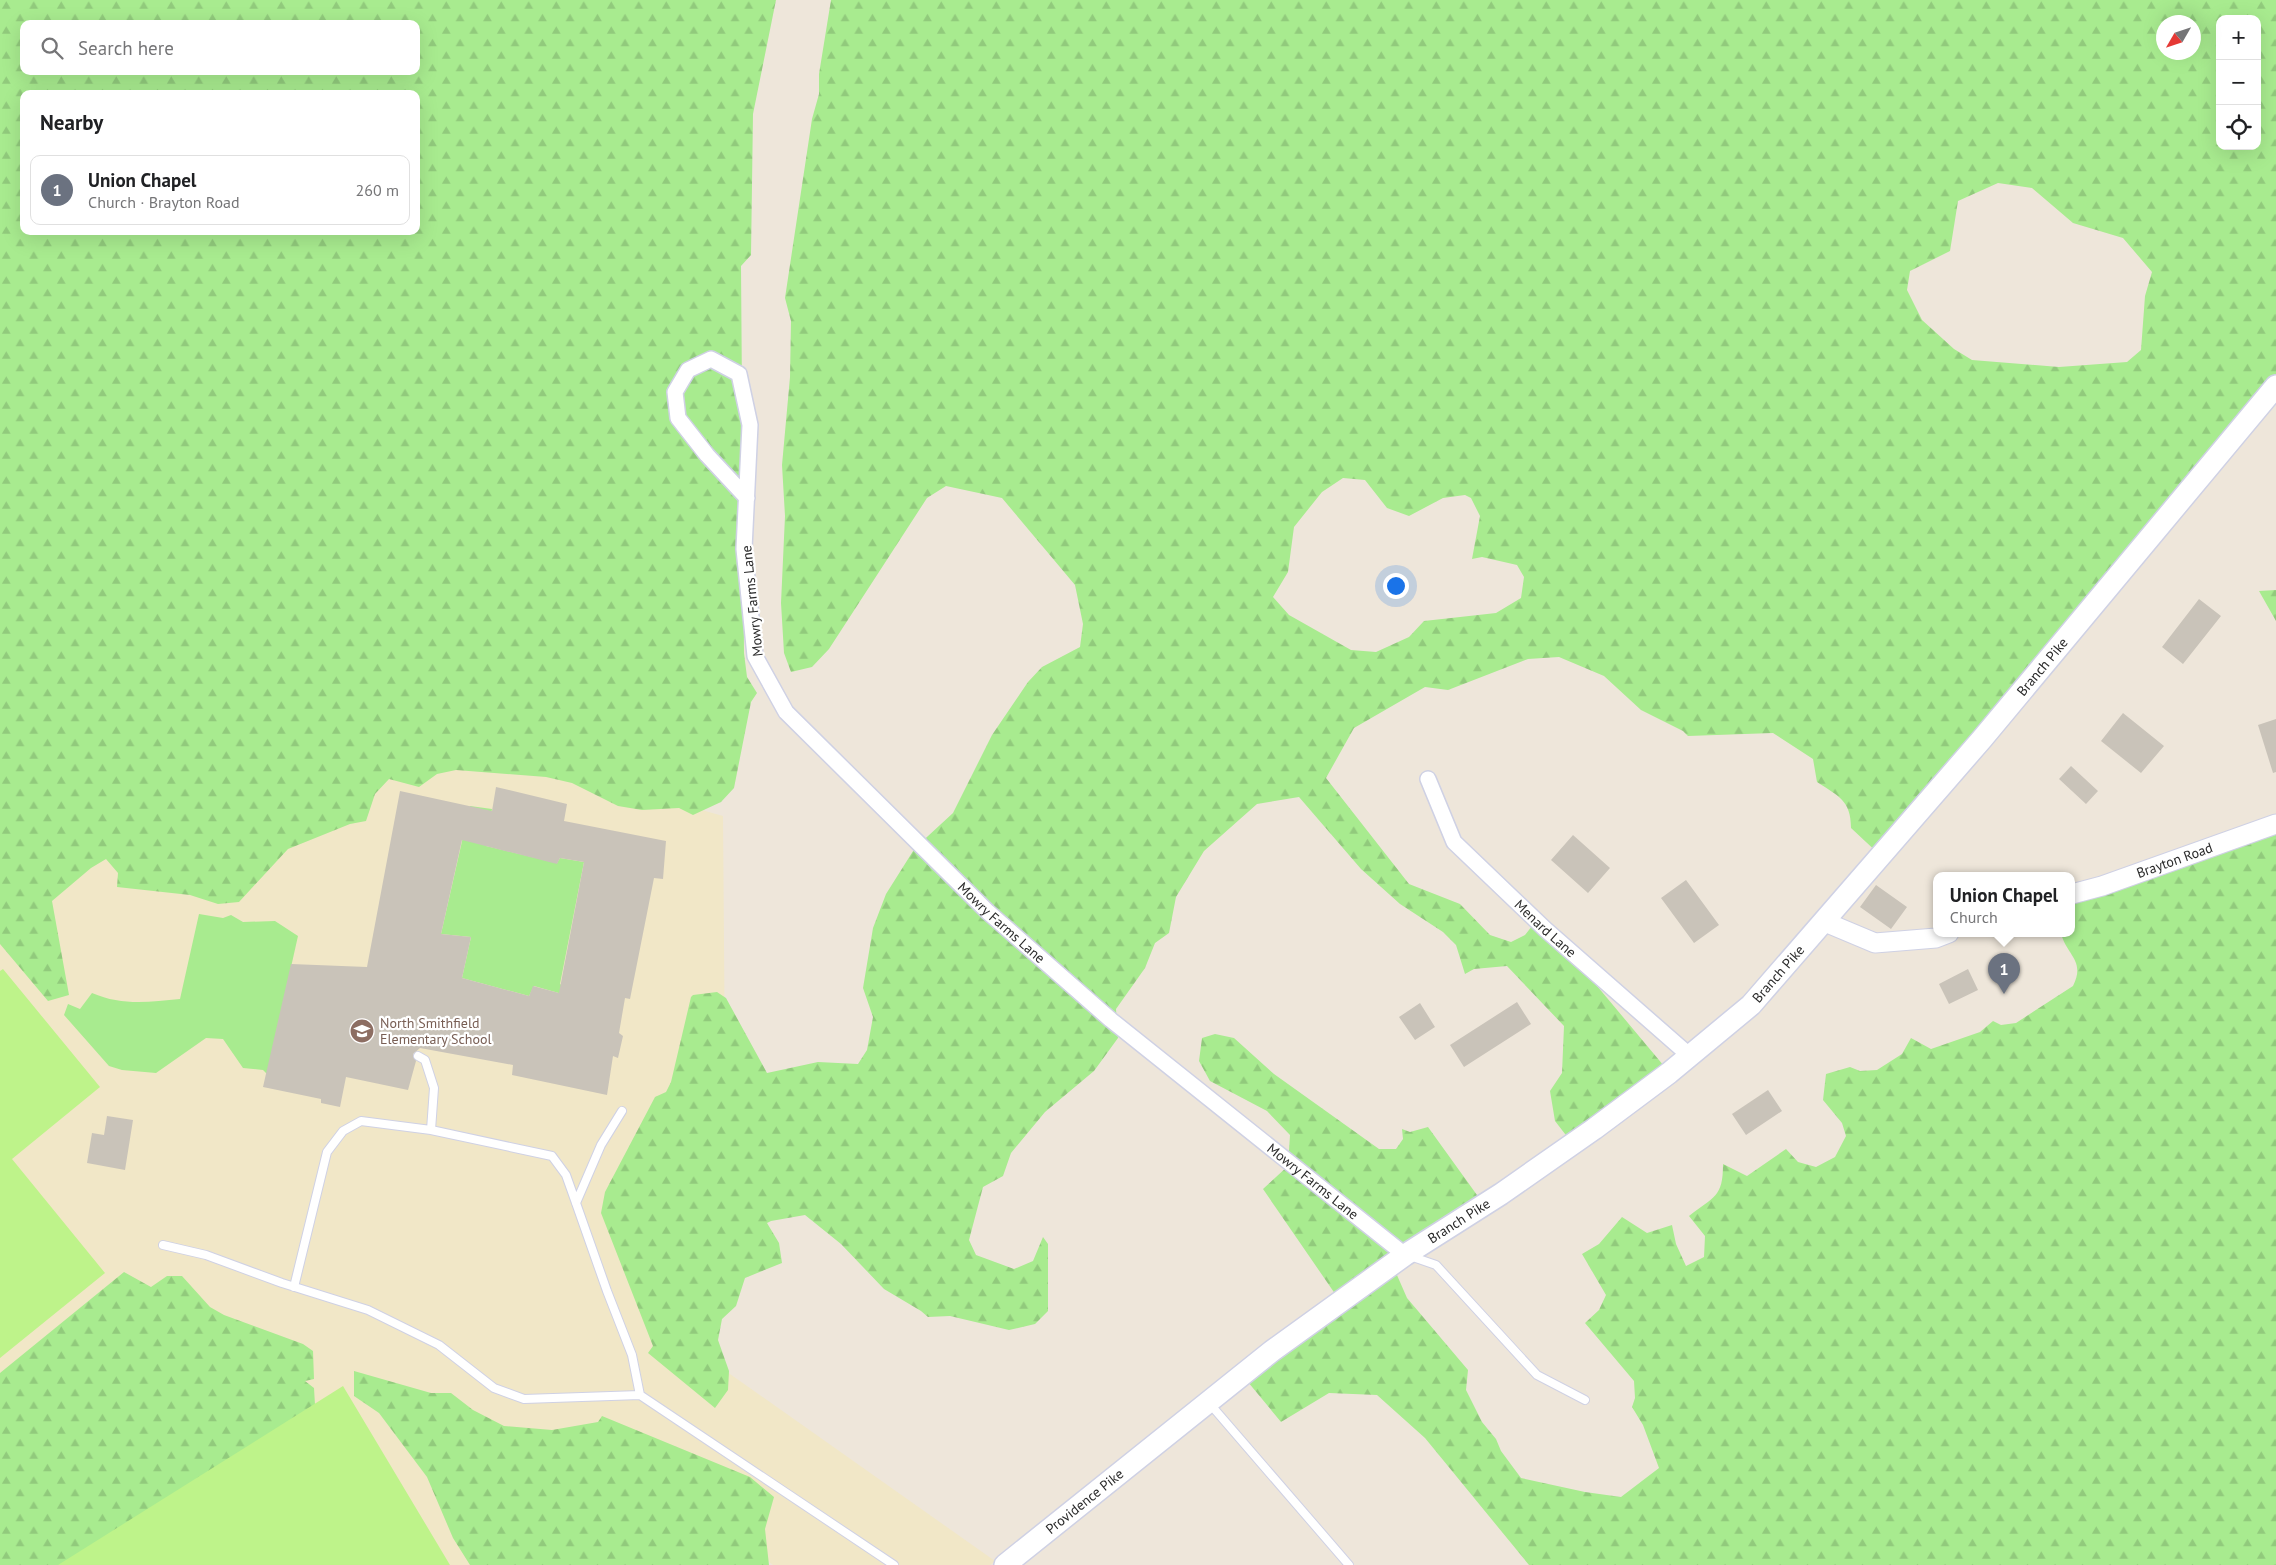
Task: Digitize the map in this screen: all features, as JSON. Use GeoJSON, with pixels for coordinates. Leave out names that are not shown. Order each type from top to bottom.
{"type":"FeatureCollection","features":[{"type":"Feature","properties":{"kind":"main road","name":"Branch Pike"},"geometry":{"type":"LineString","coordinates":[[1164,1437],[1272,1351],[1405,1255],[1594,1129],[1690,1056],[1751,1004],[1825,922],[1982,739],[2276,386]]}},
{"type":"Feature","properties":{"kind":"main road","name":"Providence Pike"},"geometry":{"type":"LineString","coordinates":[[1005,1565],[1164,1437]]}},
{"type":"Feature","properties":{"kind":"street","name":"Mowry Farms Lane"},"geometry":{"type":"LineString","coordinates":[[747,498],[707,455],[678,418],[675,392],[688,370],[711,359],[739,374],[750,425],[747,498],[744,549],[755,656],[786,712],[988,912],[1111,1020],[1405,1255]]}},
{"type":"Feature","properties":{"kind":"street","name":"Menard Lane"},"geometry":{"type":"LineString","coordinates":[[1428,779],[1454,842],[1545,928],[1690,1056]]}},
{"type":"Feature","properties":{"kind":"street","name":"Brayton Road"},"geometry":{"type":"LineString","coordinates":[[2075,893],[2102,886],[2276,824]]}},
{"type":"Feature","properties":{"kind":"street"},"geometry":{"type":"LineString","coordinates":[[1825,922],[1875,943],[1939,937]]}},
{"type":"Feature","properties":{"kind":"lane"},"geometry":{"type":"LineString","coordinates":[[418,1056],[425,1060],[434,1088],[431,1130]]}},
{"type":"Feature","properties":{"kind":"lane"},"geometry":{"type":"LineString","coordinates":[[576,1203],[601,1145],[622,1111]]}},
{"type":"Feature","properties":{"kind":"lane"},"geometry":{"type":"LineString","coordinates":[[294,1287],[327,1152],[343,1131],[361,1121],[431,1130],[552,1156],[566,1176],[632,1355],[640,1395]]}},
{"type":"Feature","properties":{"kind":"lane"},"geometry":{"type":"LineString","coordinates":[[163,1245],[206,1255],[294,1287],[368,1310],[439,1345],[494,1388],[524,1399],[640,1395],[894,1565]]}},
{"type":"Feature","properties":{"kind":"lane"},"geometry":{"type":"LineString","coordinates":[[1405,1255],[1436,1265],[1537,1375],[1585,1400]]}},
{"type":"Feature","properties":{"kind":"lane"},"geometry":{"type":"LineString","coordinates":[[1209,1402],[1349,1565]]}},
{"type":"Feature","properties":{"kind":"shaded area","name":"North Smithfield Elementary School"},"geometry":{"type":"Polygon","coordinates":[[[446,738],[723,816],[726,1197],[686,1343],[995,1561],[990,1565],[773,1565],[631,1459],[531,1565],[9,1565],[0,1428],[0,865],[446,738]]]}},
{"type":"Feature","properties":{"kind":"green space"},"geometry":{"type":"Polygon","coordinates":[[[0,0],[776,0],[753,114],[751,255],[741,266],[744,653],[747,677],[757,693],[751,702],[734,788],[721,802],[693,815],[679,808],[642,810],[618,806],[572,783],[546,777],[456,770],[437,774],[419,787],[389,779],[375,794],[366,821],[350,824],[288,849],[239,902],[218,904],[190,895],[117,887],[118,873],[106,859],[91,868],[52,901],[69,995],[48,1001],[0,944],[0,0]]]}},
{"type":"Feature","properties":{"kind":"green space"},"geometry":{"type":"Polygon","coordinates":[[[831,0],[2276,0],[2276,385],[1881,856],[1851,828],[1849,811],[1842,800],[1817,782],[1813,759],[1773,733],[1688,736],[1683,731],[1641,710],[1604,676],[1559,657],[1528,659],[1448,690],[1425,687],[1354,728],[1326,778],[1409,884],[1460,904],[1490,935],[1511,942],[1525,935],[1536,921],[1587,974],[1669,1072],[1572,1143],[1555,1121],[1550,1091],[1562,1073],[1564,1026],[1507,966],[1474,969],[1465,974],[1456,945],[1443,932],[1400,904],[1361,869],[1299,797],[1257,804],[1204,851],[1176,897],[1169,933],[1155,943],[1145,968],[1116,1009],[1118,1038],[1094,1071],[1045,1112],[1011,1153],[1003,1176],[983,1187],[969,1240],[976,1255],[1014,1269],[1033,1261],[1043,1237],[1048,1244],[1048,1311],[1035,1324],[1009,1330],[950,1316],[928,1317],[884,1289],[841,1244],[805,1215],[771,1221],[767,1223],[779,1243],[782,1263],[745,1278],[736,1306],[722,1319],[718,1340],[729,1371],[728,1390],[715,1408],[648,1353],[653,1346],[601,1213],[605,1192],[655,1097],[666,1092],[671,1082],[691,997],[693,995],[717,992],[726,998],[767,1073],[818,1062],[858,1064],[867,1050],[873,1017],[863,988],[873,928],[886,894],[915,848],[953,813],[992,735],[1028,682],[1042,667],[1080,647],[1083,624],[1075,585],[1002,498],[946,486],[927,498],[829,649],[812,667],[791,672],[784,653],[781,603],[785,516],[782,465],[790,377],[791,321],[785,298],[812,119],[819,94],[819,74],[831,0]],[[1998,183],[1958,201],[1950,251],[1910,271],[1907,290],[1922,320],[1954,349],[1972,360],[2059,367],[2127,362],[2141,350],[2145,296],[2152,272],[2123,238],[2073,223],[2032,188],[1998,183]],[[1343,478],[1322,492],[1294,527],[1288,572],[1273,597],[1289,615],[1351,650],[1376,652],[1409,637],[1424,621],[1496,613],[1521,598],[1524,577],[1517,565],[1482,557],[1472,559],[1480,516],[1471,498],[1465,495],[1443,498],[1409,516],[1387,508],[1365,480],[1343,478]]]}},
{"type":"Feature","properties":{"kind":"green space"},"geometry":{"type":"Polygon","coordinates":[[[2276,590],[2276,621],[2259,591],[2276,590]]]}},
{"type":"Feature","properties":{"kind":"green space"},"geometry":{"type":"Polygon","coordinates":[[[470,806],[492,809],[486,846],[557,863],[560,858],[584,862],[560,984],[587,1001],[534,986],[529,996],[462,978],[471,937],[441,934],[470,806]]]}},
{"type":"Feature","properties":{"kind":"green space"},"geometry":{"type":"Polygon","coordinates":[[[2276,824],[2276,1565],[1529,1565],[1425,1438],[1377,1395],[1329,1393],[1281,1422],[1243,1376],[1340,1301],[1263,1189],[1288,1166],[1290,1135],[1267,1111],[1210,1081],[1199,1061],[1202,1038],[1215,1034],[1234,1038],[1274,1074],[1379,1149],[1396,1149],[1403,1139],[1402,1129],[1410,1132],[1428,1127],[1482,1202],[1393,1266],[1407,1298],[1468,1370],[1466,1390],[1482,1422],[1496,1439],[1501,1451],[1521,1478],[1585,1492],[1621,1497],[1659,1468],[1643,1425],[1632,1407],[1635,1398],[1634,1381],[1585,1323],[1599,1310],[1606,1295],[1582,1254],[1599,1244],[1622,1217],[1647,1233],[1672,1225],[1676,1244],[1686,1266],[1704,1257],[1705,1236],[1689,1216],[1711,1200],[1719,1190],[1723,1175],[1723,1164],[1747,1176],[1786,1149],[1798,1162],[1816,1167],[1835,1157],[1846,1136],[1842,1123],[1823,1100],[1826,1074],[1850,1067],[1860,1071],[1877,1070],[1902,1054],[1911,1038],[1931,1049],[1980,1032],[1993,1021],[2001,1025],[2016,1023],[2073,986],[2077,970],[2076,964],[2062,937],[2075,937],[2075,894],[2276,824]]]}},
{"type":"Feature","properties":{"kind":"green space"},"geometry":{"type":"Polygon","coordinates":[[[199,914],[223,918],[231,915],[243,922],[275,921],[298,936],[267,1074],[263,1070],[243,1068],[223,1039],[206,1038],[156,1073],[122,1070],[109,1066],[64,1015],[68,1004],[80,1009],[92,993],[114,1000],[136,1002],[180,999],[199,914]]]}},
{"type":"Feature","properties":{"kind":"green space"},"geometry":{"type":"Polygon","coordinates":[[[3,969],[100,1087],[12,1159],[105,1273],[0,1358],[0,971],[3,969]]]}},
{"type":"Feature","properties":{"kind":"green space"},"geometry":{"type":"Polygon","coordinates":[[[124,1272],[151,1287],[167,1276],[182,1276],[210,1307],[224,1315],[303,1344],[313,1351],[314,1379],[305,1381],[314,1388],[315,1405],[88,1565],[0,1565],[0,1373],[124,1272]]]}},
{"type":"Feature","properties":{"kind":"green space"},"geometry":{"type":"Polygon","coordinates":[[[354,1371],[431,1393],[451,1393],[473,1410],[504,1426],[552,1430],[598,1422],[602,1416],[750,1477],[774,1497],[765,1529],[769,1565],[470,1565],[453,1538],[427,1477],[379,1413],[354,1396],[354,1371]]]}},
{"type":"Feature","properties":{"kind":"green space"},"geometry":{"type":"Polygon","coordinates":[[[343,1386],[450,1565],[58,1565],[343,1386]]]}},
{"type":"Feature","properties":{"kind":"building"},"geometry":{"type":"Polygon","coordinates":[[[2199,599],[2221,616],[2183,664],[2162,647],[2199,599]]]}},
{"type":"Feature","properties":{"kind":"building"},"geometry":{"type":"Polygon","coordinates":[[[2123,713],[2164,746],[2141,773],[2101,741],[2123,713]]]}},
{"type":"Feature","properties":{"kind":"building"},"geometry":{"type":"Polygon","coordinates":[[[2276,719],[2276,772],[2273,773],[2258,725],[2276,719]]]}},
{"type":"Feature","properties":{"kind":"building"},"geometry":{"type":"Polygon","coordinates":[[[2071,766],[2098,791],[2086,804],[2059,779],[2071,766]]]}},
{"type":"Feature","properties":{"kind":"building"},"geometry":{"type":"Polygon","coordinates":[[[496,787],[567,804],[564,821],[666,841],[663,879],[654,878],[630,999],[625,998],[619,1033],[623,1036],[618,1058],[613,1056],[607,1095],[512,1075],[513,1065],[420,1048],[413,1054],[416,1061],[408,1090],[346,1077],[340,1107],[321,1103],[321,1099],[263,1087],[291,964],[367,967],[400,791],[492,811],[496,787]],[[462,840],[441,934],[471,937],[462,978],[529,996],[533,986],[559,993],[584,862],[560,858],[557,864],[462,840]]]}},
{"type":"Feature","properties":{"kind":"building"},"geometry":{"type":"Polygon","coordinates":[[[1573,835],[1610,868],[1588,893],[1551,860],[1573,835]]]}},
{"type":"Feature","properties":{"kind":"building"},"geometry":{"type":"Polygon","coordinates":[[[1686,880],[1719,925],[1694,943],[1661,898],[1686,880]]]}},
{"type":"Feature","properties":{"kind":"building"},"geometry":{"type":"Polygon","coordinates":[[[1876,885],[1907,907],[1891,929],[1860,907],[1876,885]]]}},
{"type":"Feature","properties":{"kind":"building"},"geometry":{"type":"Polygon","coordinates":[[[1968,969],[1978,990],[1949,1004],[1939,984],[1968,969]]]}},
{"type":"Feature","properties":{"kind":"building"},"geometry":{"type":"Polygon","coordinates":[[[1517,1002],[1531,1024],[1464,1067],[1450,1045],[1517,1002]]]}},
{"type":"Feature","properties":{"kind":"building"},"geometry":{"type":"Polygon","coordinates":[[[1420,1003],[1435,1027],[1415,1040],[1399,1017],[1420,1003]]]}},
{"type":"Feature","properties":{"kind":"building"},"geometry":{"type":"Polygon","coordinates":[[[1768,1090],[1782,1111],[1746,1135],[1732,1114],[1768,1090]]]}},
{"type":"Feature","properties":{"kind":"building"},"geometry":{"type":"Polygon","coordinates":[[[107,1116],[133,1120],[125,1170],[87,1163],[92,1133],[104,1135],[107,1116]]]}},
{"type":"Feature","properties":{"kind":"place","name":"Union Chapel"},"geometry":{"type":"Point","coordinates":[2004,994]}},
{"type":"Feature","properties":{"kind":"place","name":"North Smithfield Elementary School"},"geometry":{"type":"Point","coordinates":[362,1031]}}]}
